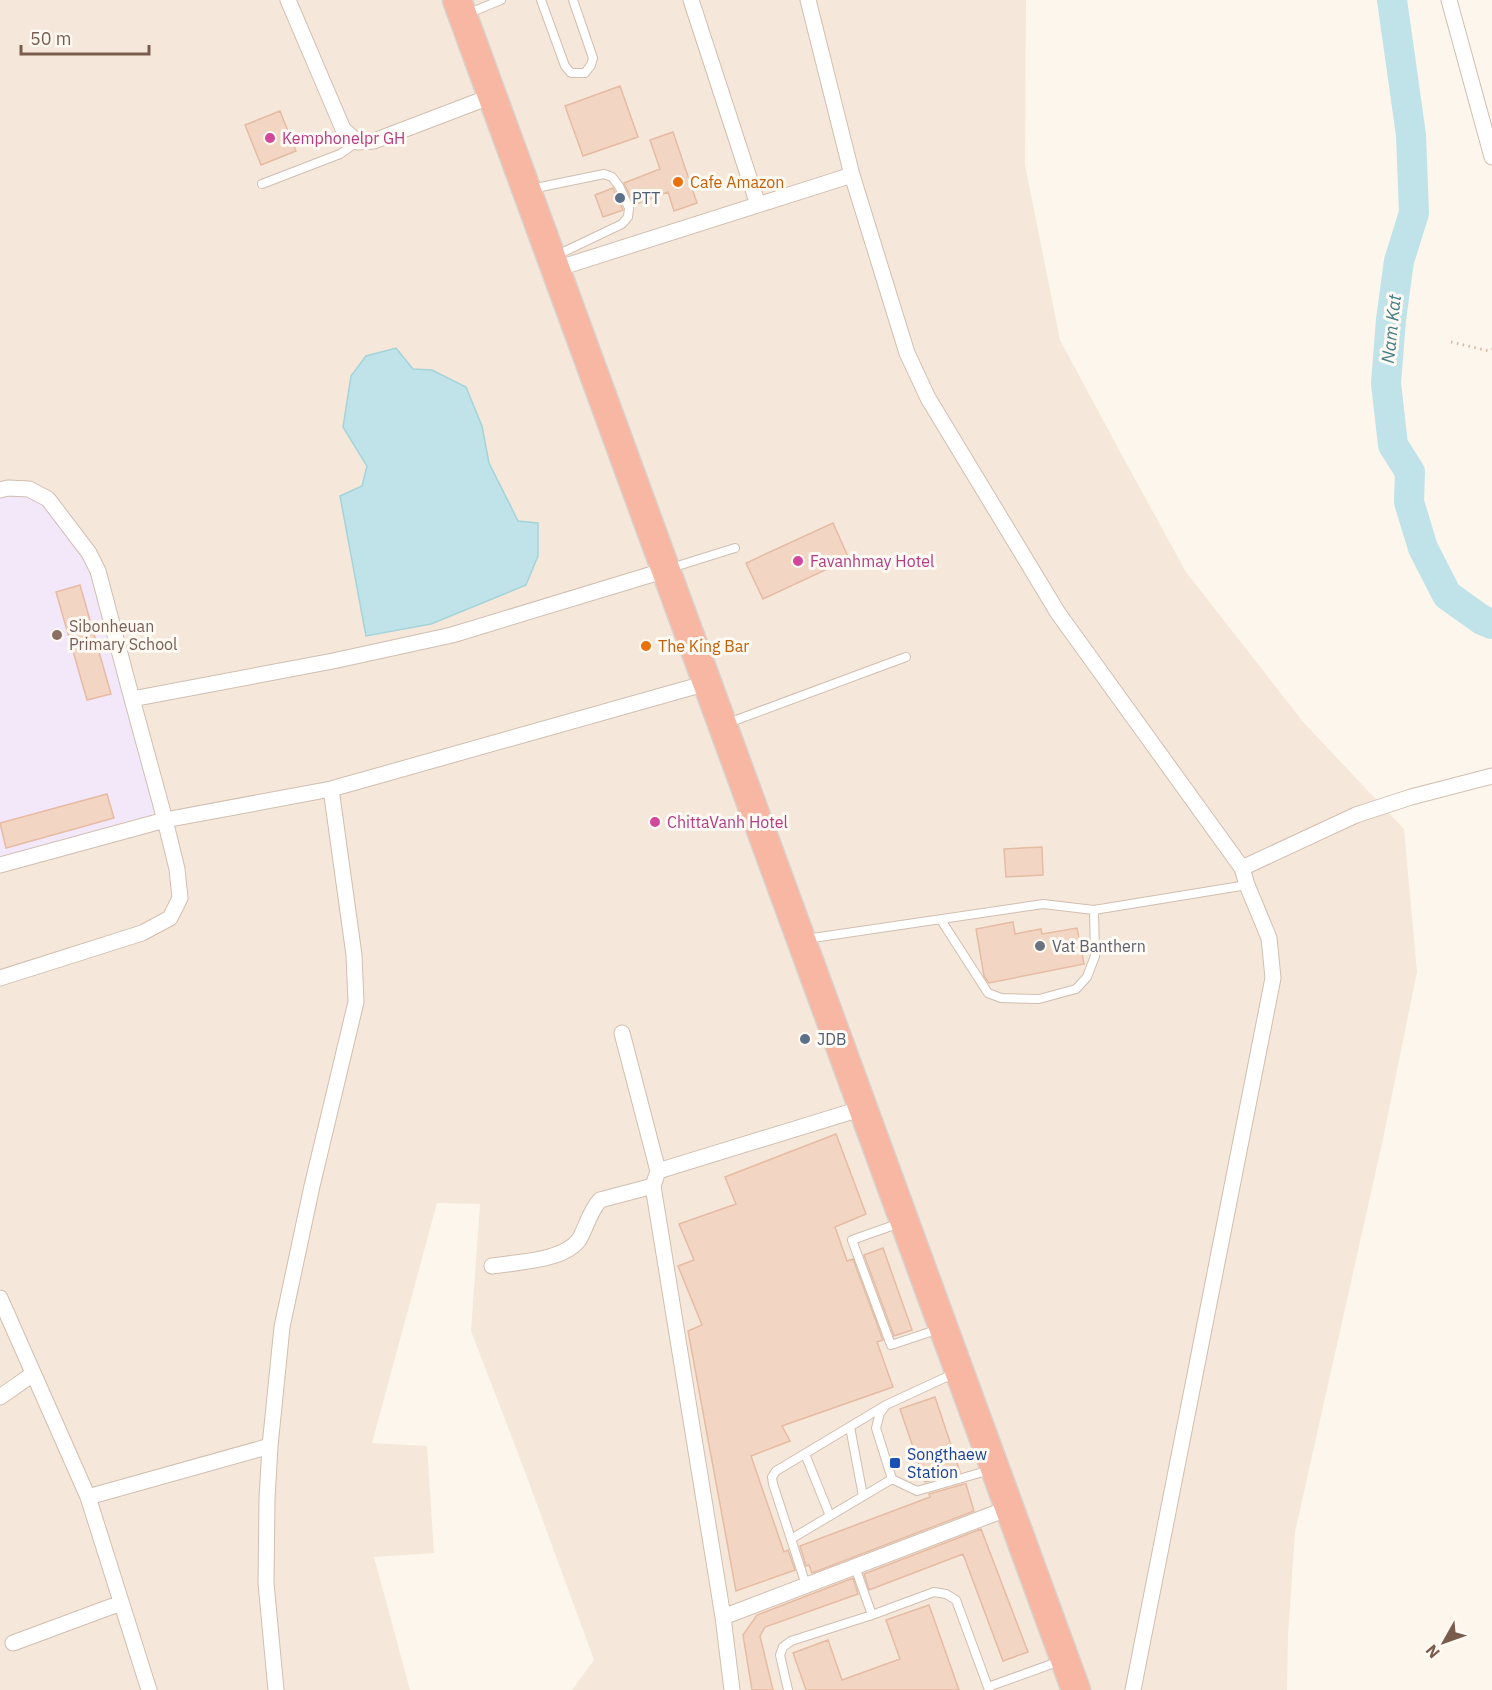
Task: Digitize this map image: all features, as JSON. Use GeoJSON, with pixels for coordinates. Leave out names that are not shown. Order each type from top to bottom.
{"type":"FeatureCollection","features":[{"type":"Feature","properties":{"kind":"highway"},"geometry":{"type":"LineString","coordinates":[[460,8],[1076,1690]]}},
{"type":"Feature","properties":{"kind":"street"},"geometry":{"type":"LineString","coordinates":[[288,0],[343,129],[357,142],[374,141],[492,96]]}},
{"type":"Feature","properties":{"kind":"street"},"geometry":{"type":"LineString","coordinates":[[691,0],[758,205]]}},
{"type":"Feature","properties":{"kind":"street"},"geometry":{"type":"LineString","coordinates":[[808,0],[852,175],[907,352],[928,398],[1058,612],[1242,868],[1269,938],[1273,978],[1132,1690]]}},
{"type":"Feature","properties":{"kind":"street"},"geometry":{"type":"LineString","coordinates":[[1449,0],[1492,157]]}},
{"type":"Feature","properties":{"kind":"street"},"geometry":{"type":"LineString","coordinates":[[554,263],[758,205],[852,175]]}},
{"type":"Feature","properties":{"kind":"street"},"geometry":{"type":"LineString","coordinates":[[0,490],[29,489],[48,499],[88,553],[98,571],[165,820],[177,869],[180,898],[170,918],[142,933],[0,978]]}},
{"type":"Feature","properties":{"kind":"street"},"geometry":{"type":"LineString","coordinates":[[132,699],[333,661],[452,635],[666,570]]}},
{"type":"Feature","properties":{"kind":"street"},"geometry":{"type":"LineString","coordinates":[[0,865],[165,820],[331,789],[707,683]]}},
{"type":"Feature","properties":{"kind":"street"},"geometry":{"type":"LineString","coordinates":[[1242,868],[1356,815],[1411,797],[1492,776]]}},
{"type":"Feature","properties":{"kind":"street"},"geometry":{"type":"LineString","coordinates":[[276,1690],[266,1583],[267,1499],[282,1327],[312,1186],[356,1002],[354,955],[331,789]]}},
{"type":"Feature","properties":{"kind":"street"},"geometry":{"type":"LineString","coordinates":[[622,1033],[658,1171],[653,1186],[723,1617],[732,1690]]}},
{"type":"Feature","properties":{"kind":"street"},"geometry":{"type":"LineString","coordinates":[[658,1171],[863,1108]]}},
{"type":"Feature","properties":{"kind":"street"},"geometry":{"type":"LineString","coordinates":[[492,1266],[555,1256],[572,1248],[580,1238],[600,1200],[653,1186]]}},
{"type":"Feature","properties":{"kind":"street"},"geometry":{"type":"LineString","coordinates":[[0,1298],[88,1497],[149,1690]]}},
{"type":"Feature","properties":{"kind":"street"},"geometry":{"type":"LineString","coordinates":[[0,1397],[33,1374]]}},
{"type":"Feature","properties":{"kind":"street"},"geometry":{"type":"LineString","coordinates":[[88,1497],[270,1446]]}},
{"type":"Feature","properties":{"kind":"street"},"geometry":{"type":"LineString","coordinates":[[723,1617],[1009,1508]]}},
{"type":"Feature","properties":{"kind":"street"},"geometry":{"type":"LineString","coordinates":[[13,1643],[121,1603]]}},
{"type":"Feature","properties":{"kind":"lane"},"geometry":{"type":"LineString","coordinates":[[460,8],[501,0]]}},
{"type":"Feature","properties":{"kind":"lane"},"geometry":{"type":"LineString","coordinates":[[541,0],[565,66],[571,73],[585,73],[593,58],[573,0]]}},
{"type":"Feature","properties":{"kind":"lane"},"geometry":{"type":"LineString","coordinates":[[262,184],[340,154],[357,142]]}},
{"type":"Feature","properties":{"kind":"lane"},"geometry":{"type":"LineString","coordinates":[[527,190],[604,174],[612,177],[619,186],[629,208],[628,217],[622,224],[554,263]]}},
{"type":"Feature","properties":{"kind":"lane"},"geometry":{"type":"LineString","coordinates":[[666,570],[735,548]]}},
{"type":"Feature","properties":{"kind":"lane"},"geometry":{"type":"LineString","coordinates":[[723,725],[906,657]]}},
{"type":"Feature","properties":{"kind":"lane"},"geometry":{"type":"LineString","coordinates":[[801,940],[1043,904],[1094,910],[1247,885]]}},
{"type":"Feature","properties":{"kind":"lane"},"geometry":{"type":"LineString","coordinates":[[941,920],[988,993],[1001,998],[1039,999],[1076,989],[1087,977],[1095,956],[1094,910]]}},
{"type":"Feature","properties":{"kind":"lane"},"geometry":{"type":"LineString","coordinates":[[904,1222],[852,1240],[883,1324],[891,1345],[943,1327]]}},
{"type":"Feature","properties":{"kind":"lane"},"geometry":{"type":"LineString","coordinates":[[806,1586],[773,1484],[772,1477],[776,1471],[886,1405],[959,1371]]}},
{"type":"Feature","properties":{"kind":"lane"},"geometry":{"type":"LineString","coordinates":[[886,1405],[880,1413],[876,1428],[892,1479],[917,1491],[995,1469]]}},
{"type":"Feature","properties":{"kind":"lane"},"geometry":{"type":"LineString","coordinates":[[850,1427],[863,1496]]}},
{"type":"Feature","properties":{"kind":"lane"},"geometry":{"type":"LineString","coordinates":[[805,1454],[830,1516]]}},
{"type":"Feature","properties":{"kind":"lane"},"geometry":{"type":"LineString","coordinates":[[791,1539],[892,1479]]}},
{"type":"Feature","properties":{"kind":"lane"},"geometry":{"type":"LineString","coordinates":[[855,1567],[872,1615]]}},
{"type":"Feature","properties":{"kind":"lane"},"geometry":{"type":"LineString","coordinates":[[788,1690],[780,1655],[783,1647],[791,1641],[934,1592],[946,1594],[956,1600],[988,1689],[1064,1659]]}},
{"type":"Feature","properties":{"kind":"path"},"geometry":{"type":"LineString","coordinates":[[1451,342],[1489,351],[1492,349]]}},
{"type":"Feature","properties":{"kind":"shaded area"},"geometry":{"type":"Polygon","coordinates":[[[0,0],[1026,0],[1025,165],[1060,340],[1186,572],[1304,723],[1404,829],[1417,972],[1383,1139],[1295,1532],[1287,1690],[572,1690],[594,1660],[471,1331],[480,1204],[437,1203],[372,1443],[427,1446],[434,1553],[374,1557],[410,1690],[0,1690],[0,0]]]}},
{"type":"Feature","properties":{"kind":"shaded area","name":"Sibonheuan Primary School"},"geometry":{"type":"Polygon","coordinates":[[[29,489],[89,553],[165,820],[0,865],[0,490],[29,489]]]}},
{"type":"Feature","properties":{"kind":"water"},"geometry":{"type":"Polygon","coordinates":[[[396,348],[413,369],[432,370],[466,387],[482,426],[489,463],[518,521],[538,523],[538,556],[526,585],[431,624],[366,636],[340,496],[362,486],[367,466],[343,427],[351,376],[366,356],[396,348]]]}},
{"type":"Feature","properties":{"kind":"building"},"geometry":{"type":"Polygon","coordinates":[[[620,86],[638,137],[583,156],[565,106],[620,86]]]}},
{"type":"Feature","properties":{"kind":"building","name":"Kemphonelpr GH"},"geometry":{"type":"Polygon","coordinates":[[[280,111],[296,151],[261,165],[245,125],[280,111]]]}},
{"type":"Feature","properties":{"kind":"building"},"geometry":{"type":"Polygon","coordinates":[[[673,132],[697,203],[674,211],[668,192],[634,205],[624,183],[660,169],[650,140],[673,132]]]}},
{"type":"Feature","properties":{"kind":"building"},"geometry":{"type":"Polygon","coordinates":[[[613,188],[623,210],[603,217],[595,195],[613,188]]]}},
{"type":"Feature","properties":{"kind":"building","name":"Favanhmay Hotel"},"geometry":{"type":"Polygon","coordinates":[[[833,523],[849,559],[763,599],[746,563],[833,523]]]}},
{"type":"Feature","properties":{"kind":"building"},"geometry":{"type":"Polygon","coordinates":[[[80,585],[111,694],[87,700],[56,592],[80,585]]]}},
{"type":"Feature","properties":{"kind":"building"},"geometry":{"type":"Polygon","coordinates":[[[107,794],[114,818],[6,848],[0,823],[107,794]]]}},
{"type":"Feature","properties":{"kind":"building"},"geometry":{"type":"Polygon","coordinates":[[[1042,847],[1043,875],[1006,877],[1004,849],[1042,847]]]}},
{"type":"Feature","properties":{"kind":"building"},"geometry":{"type":"Polygon","coordinates":[[[1013,922],[1015,934],[1041,929],[1042,934],[1077,928],[1084,964],[989,983],[984,976],[976,929],[1013,922]]]}},
{"type":"Feature","properties":{"kind":"building"},"geometry":{"type":"Polygon","coordinates":[[[836,1134],[866,1214],[835,1227],[847,1261],[853,1259],[883,1340],[877,1342],[893,1387],[782,1426],[790,1441],[751,1456],[784,1552],[788,1550],[795,1570],[736,1591],[688,1331],[702,1325],[678,1266],[694,1260],[679,1224],[736,1204],[725,1177],[836,1134]]]}},
{"type":"Feature","properties":{"kind":"building"},"geometry":{"type":"Polygon","coordinates":[[[883,1248],[912,1330],[894,1336],[864,1255],[883,1248]]]}},
{"type":"Feature","properties":{"kind":"building"},"geometry":{"type":"Polygon","coordinates":[[[935,1397],[960,1472],[925,1482],[900,1409],[935,1397]]]}},
{"type":"Feature","properties":{"kind":"building"},"geometry":{"type":"Polygon","coordinates":[[[966,1484],[974,1511],[812,1573],[809,1565],[806,1566],[800,1546],[930,1497],[929,1494],[966,1484]]]}},
{"type":"Feature","properties":{"kind":"building"},"geometry":{"type":"Polygon","coordinates":[[[981,1529],[1028,1652],[1003,1661],[963,1554],[869,1590],[864,1574],[981,1529]]]}},
{"type":"Feature","properties":{"kind":"building"},"geometry":{"type":"Polygon","coordinates":[[[853,1578],[858,1594],[765,1627],[760,1636],[773,1690],[752,1690],[743,1635],[757,1615],[853,1578]]]}},
{"type":"Feature","properties":{"kind":"building"},"geometry":{"type":"Polygon","coordinates":[[[929,1605],[959,1690],[806,1690],[793,1653],[828,1640],[842,1680],[900,1659],[886,1620],[929,1605]]]}},
{"type":"Feature","properties":{"kind":"waterway","name":"Nam Kat"},"geometry":{"type":"LineString","coordinates":[[1392,0],[1411,135],[1414,213],[1399,261],[1391,320],[1386,383],[1393,445],[1410,472],[1409,502],[1423,548],[1447,595],[1482,620],[1492,624]]}},
{"type":"Feature","properties":{"kind":"place","name":"Kemphonelpr GH"},"geometry":{"type":"Point","coordinates":[270,138]}},
{"type":"Feature","properties":{"kind":"place","name":"Cafe Amazon"},"geometry":{"type":"Point","coordinates":[678,182]}},
{"type":"Feature","properties":{"kind":"place","name":"PTT"},"geometry":{"type":"Point","coordinates":[620,198]}},
{"type":"Feature","properties":{"kind":"place","name":"Favanhmay Hotel"},"geometry":{"type":"Point","coordinates":[798,561]}},
{"type":"Feature","properties":{"kind":"place","name":"Sibonheuan Primary School"},"geometry":{"type":"Point","coordinates":[57,635]}},
{"type":"Feature","properties":{"kind":"place","name":"The King Bar"},"geometry":{"type":"Point","coordinates":[646,646]}},
{"type":"Feature","properties":{"kind":"place","name":"ChittaVanh Hotel"},"geometry":{"type":"Point","coordinates":[655,822]}},
{"type":"Feature","properties":{"kind":"place","name":"Vat Banthern"},"geometry":{"type":"Point","coordinates":[1040,946]}},
{"type":"Feature","properties":{"kind":"place","name":"JDB"},"geometry":{"type":"Point","coordinates":[805,1039]}},
{"type":"Feature","properties":{"kind":"place","name":"Songthaew Station"},"geometry":{"type":"Point","coordinates":[895,1463]}}]}
